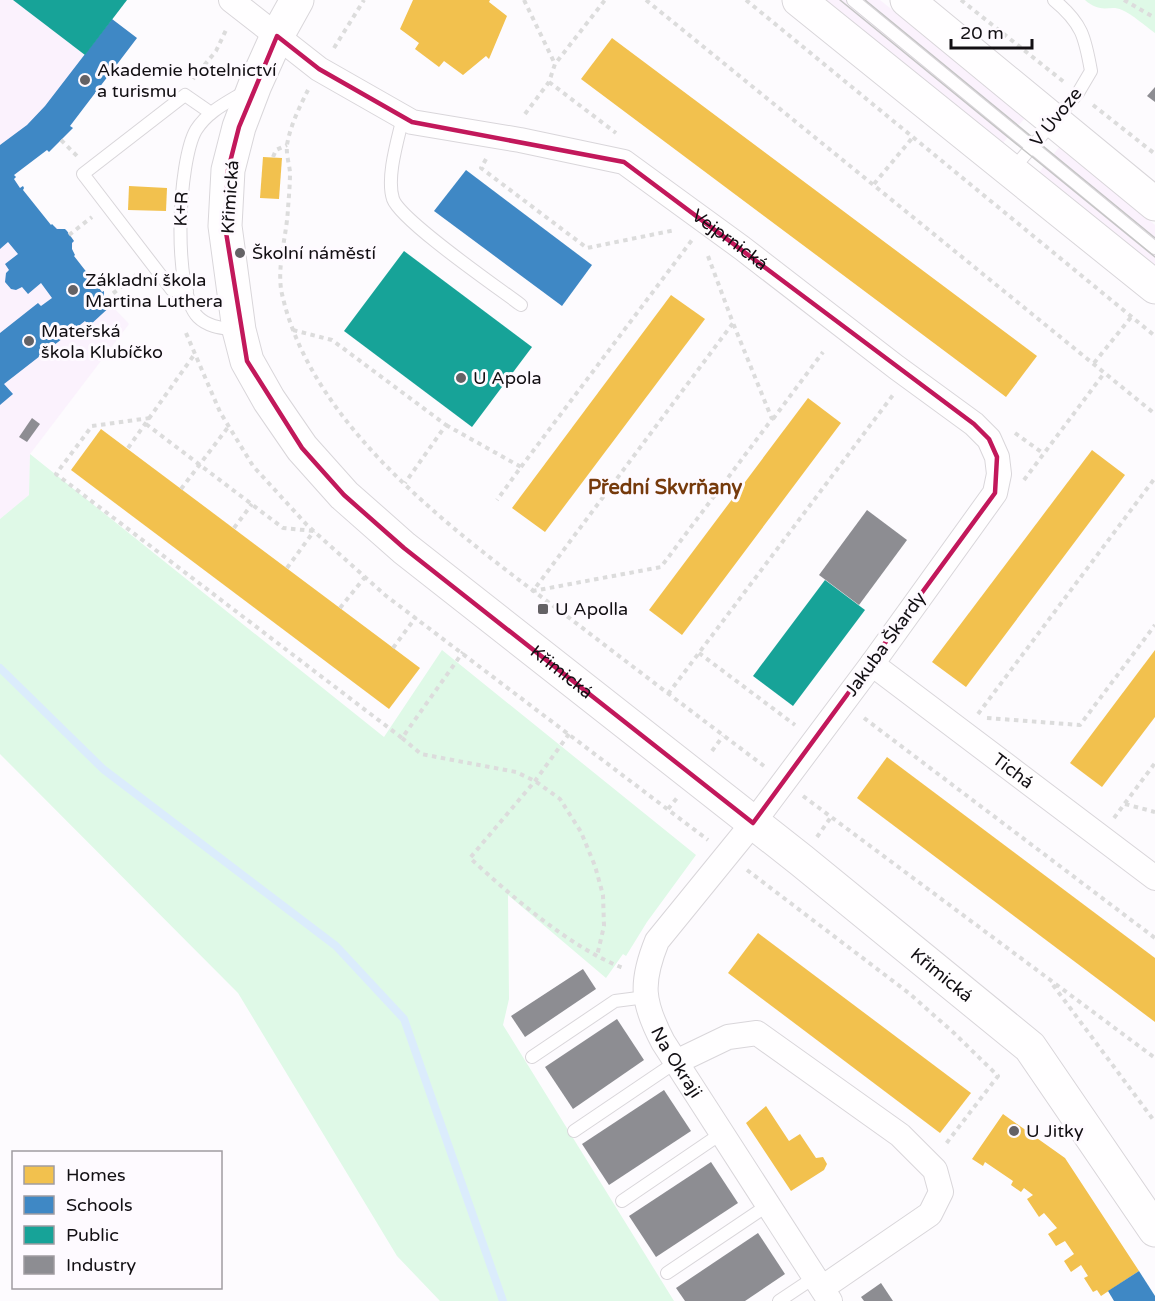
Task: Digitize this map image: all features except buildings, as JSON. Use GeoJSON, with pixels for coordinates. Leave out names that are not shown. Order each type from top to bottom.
{"type":"FeatureCollection","features":[{"type":"Feature","properties":{"kind":"main road","name":"Křimická"},"geometry":{"type":"LineString","coordinates":[[297,0],[277,36],[239,127],[228,170],[225,226],[239,330],[248,361],[269,400],[302,448],[344,495],[404,548],[810,867],[1030,1047],[1155,1230]]}},
{"type":"Feature","properties":{"kind":"main road"},"geometry":{"type":"LineString","coordinates":[[799,0],[1022,158],[1155,286]]}},
{"type":"Feature","properties":{"kind":"main road"},"geometry":{"type":"LineString","coordinates":[[907,0],[1155,204]]}},
{"type":"Feature","properties":{"kind":"street"},"geometry":{"type":"LineString","coordinates":[[231,9],[277,36],[320,69],[407,119]]}},
{"type":"Feature","properties":{"kind":"street","name":"Vejprnická"},"geometry":{"type":"LineString","coordinates":[[407,119],[624,162],[696,223],[975,424],[989,439],[997,458]]}},
{"type":"Feature","properties":{"kind":"street","name":"Jakuba Škardy"},"geometry":{"type":"LineString","coordinates":[[753,823],[872,664],[995,493],[999,474],[997,458]]}},
{"type":"Feature","properties":{"kind":"street","name":"Tichá"},"geometry":{"type":"LineString","coordinates":[[872,664],[1155,878]]}},
{"type":"Feature","properties":{"kind":"street"},"geometry":{"type":"LineString","coordinates":[[646,987],[648,964],[657,941],[753,823]]}},
{"type":"Feature","properties":{"kind":"street","name":"Na Okraji"},"geometry":{"type":"LineString","coordinates":[[646,987],[650,1018],[823,1289]]}},
{"type":"Feature","properties":{"kind":"street"},"geometry":{"type":"LineString","coordinates":[[676,1062],[728,1037],[757,1033],[900,1136],[935,1170],[941,1192],[930,1214],[823,1289]]}},
{"type":"Feature","properties":{"kind":"lane"},"geometry":{"type":"LineString","coordinates":[[853,0],[1022,158],[1155,248]]}},
{"type":"Feature","properties":{"kind":"lane","name":"V Úvoze"},"geometry":{"type":"LineString","coordinates":[[1022,158],[1078,93],[1091,71],[1087,45],[1077,22],[1054,0]]}},
{"type":"Feature","properties":{"kind":"lane","name":"K+R"},"geometry":{"type":"LineString","coordinates":[[239,330],[217,328],[199,318],[191,306],[182,260],[180,222],[182,184],[189,147],[195,132],[211,113],[255,85]]}},
{"type":"Feature","properties":{"kind":"lane"},"geometry":{"type":"LineString","coordinates":[[187,291],[172,290],[83,174],[185,95],[211,113]]}},
{"type":"Feature","properties":{"kind":"lane"},"geometry":{"type":"LineString","coordinates":[[407,119],[391,182],[394,201],[412,221],[521,305]]}},
{"type":"Feature","properties":{"kind":"lane"},"geometry":{"type":"LineString","coordinates":[[532,1057],[615,1001],[646,987]]}},
{"type":"Feature","properties":{"kind":"lane"},"geometry":{"type":"LineString","coordinates":[[574,1131],[676,1062]]}},
{"type":"Feature","properties":{"kind":"lane"},"geometry":{"type":"LineString","coordinates":[[622,1201],[722,1133]]}},
{"type":"Feature","properties":{"kind":"lane"},"geometry":{"type":"LineString","coordinates":[[667,1273],[768,1205]]}},
{"type":"Feature","properties":{"kind":"lane"},"geometry":{"type":"LineString","coordinates":[[779,1301],[823,1289]]}},
{"type":"Feature","properties":{"kind":"path"},"geometry":{"type":"LineString","coordinates":[[364,0],[320,69],[299,108],[287,145],[290,173],[281,292],[297,342],[323,390],[362,442],[494,561],[783,782],[1155,1058]]}},
{"type":"Feature","properties":{"kind":"path"},"geometry":{"type":"LineString","coordinates":[[524,0],[555,64]]}},
{"type":"Feature","properties":{"kind":"path"},"geometry":{"type":"LineString","coordinates":[[519,122],[549,82],[555,64],[605,0]]}},
{"type":"Feature","properties":{"kind":"path"},"geometry":{"type":"LineString","coordinates":[[646,0],[1155,414]]}},
{"type":"Feature","properties":{"kind":"path"},"geometry":{"type":"LineString","coordinates":[[746,0],[1155,336]]}},
{"type":"Feature","properties":{"kind":"path"},"geometry":{"type":"LineString","coordinates":[[961,0],[1155,154]]}},
{"type":"Feature","properties":{"kind":"path"},"geometry":{"type":"LineString","coordinates":[[1124,0],[1155,18]]}},
{"type":"Feature","properties":{"kind":"path"},"geometry":{"type":"LineString","coordinates":[[185,95],[191,81],[216,51],[231,9]]}},
{"type":"Feature","properties":{"kind":"path"},"geometry":{"type":"LineString","coordinates":[[499,137],[481,168],[587,248],[696,223]]}},
{"type":"Feature","properties":{"kind":"path"},"geometry":{"type":"LineString","coordinates":[[874,184],[913,137]]}},
{"type":"Feature","properties":{"kind":"path"},"geometry":{"type":"LineString","coordinates":[[273,157],[276,150],[287,145]]}},
{"type":"Feature","properties":{"kind":"path"},"geometry":{"type":"LineString","coordinates":[[696,223],[772,419]]}},
{"type":"Feature","properties":{"kind":"path"},"geometry":{"type":"LineString","coordinates":[[497,500],[696,223]]}},
{"type":"Feature","properties":{"kind":"path"},"geometry":{"type":"LineString","coordinates":[[106,299],[151,263]]}},
{"type":"Feature","properties":{"kind":"path"},"geometry":{"type":"LineString","coordinates":[[1094,363],[1132,316]]}},
{"type":"Feature","properties":{"kind":"path"},"geometry":{"type":"LineString","coordinates":[[534,591],[733,323]]}},
{"type":"Feature","properties":{"kind":"path"},"geometry":{"type":"LineString","coordinates":[[293,330],[332,340],[446,425],[521,467]]}},
{"type":"Feature","properties":{"kind":"path"},"geometry":{"type":"LineString","coordinates":[[534,591],[661,567],[822,352]]}},
{"type":"Feature","properties":{"kind":"path"},"geometry":{"type":"LineString","coordinates":[[128,448],[195,355]]}},
{"type":"Feature","properties":{"kind":"path"},"geometry":{"type":"LineString","coordinates":[[1023,482],[1105,372]]}},
{"type":"Feature","properties":{"kind":"path"},"geometry":{"type":"LineString","coordinates":[[668,694],[908,375]]}},
{"type":"Feature","properties":{"kind":"path"},"geometry":{"type":"LineString","coordinates":[[150,418],[92,426],[56,474],[421,754],[516,772],[535,781],[560,799],[581,832],[596,866],[603,895],[604,926],[597,956]]}},
{"type":"Feature","properties":{"kind":"path"},"geometry":{"type":"LineString","coordinates":[[146,423],[284,528],[314,531],[287,568]]}},
{"type":"Feature","properties":{"kind":"path"},"geometry":{"type":"LineString","coordinates":[[405,483],[446,425]]}},
{"type":"Feature","properties":{"kind":"path"},"geometry":{"type":"LineString","coordinates":[[181,489],[229,426]]}},
{"type":"Feature","properties":{"kind":"path"},"geometry":{"type":"LineString","coordinates":[[1155,478],[975,717],[1080,725],[1155,625]]}},
{"type":"Feature","properties":{"kind":"path"},"geometry":{"type":"LineString","coordinates":[[234,528],[252,504]]}},
{"type":"Feature","properties":{"kind":"path"},"geometry":{"type":"LineString","coordinates":[[340,608],[365,577]]}},
{"type":"Feature","properties":{"kind":"path"},"geometry":{"type":"LineString","coordinates":[[393,648],[416,617]]}},
{"type":"Feature","properties":{"kind":"path"},"geometry":{"type":"LineString","coordinates":[[402,738],[464,652]]}},
{"type":"Feature","properties":{"kind":"path"},"geometry":{"type":"LineString","coordinates":[[699,652],[815,740]]}},
{"type":"Feature","properties":{"kind":"path"},"geometry":{"type":"LineString","coordinates":[[857,713],[1155,938]]}},
{"type":"Feature","properties":{"kind":"path"},"geometry":{"type":"LineString","coordinates":[[569,735],[535,781],[470,858],[503,889],[553,927],[646,987]]}},
{"type":"Feature","properties":{"kind":"path"},"geometry":{"type":"LineString","coordinates":[[1112,821],[1155,763]]}},
{"type":"Feature","properties":{"kind":"path"},"geometry":{"type":"LineString","coordinates":[[1125,804],[1155,812]]}},
{"type":"Feature","properties":{"kind":"path"},"geometry":{"type":"LineString","coordinates":[[728,854],[910,994],[998,1076],[930,1165]]}},
{"type":"Feature","properties":{"kind":"path"},"geometry":{"type":"LineString","coordinates":[[1049,979],[1155,1122]]}},
{"type":"Feature","properties":{"kind":"highlighted area"},"geometry":{"type":"Polygon","coordinates":[[[277,36],[319,69],[412,122],[624,162],[974,424],[989,439],[997,457],[995,493],[753,823],[404,548],[344,495],[302,448],[247,361],[225,226],[228,170],[239,127],[277,36]]]}},
{"type":"Feature","properties":{"kind":"shaded area"},"geometry":{"type":"Polygon","coordinates":[[[0,0],[127,0],[112,19],[137,38],[70,126],[73,128],[49,152],[47,150],[14,175],[16,177],[14,179],[20,187],[23,186],[23,190],[51,225],[67,231],[74,241],[72,249],[74,256],[104,291],[104,296],[108,301],[114,303],[112,306],[129,324],[30,454],[29,495],[0,519],[0,0]]]}},
{"type":"Feature","properties":{"kind":"shaded area"},"geometry":{"type":"Polygon","coordinates":[[[823,0],[880,0],[1026,117],[1002,144],[823,0]]]}},
{"type":"Feature","properties":{"kind":"shaded area"},"geometry":{"type":"Polygon","coordinates":[[[1060,146],[1155,225],[1155,270],[1038,174],[1060,146]]]}},
{"type":"Feature","properties":{"kind":"green space"},"geometry":{"type":"Polygon","coordinates":[[[1085,0],[1155,0],[1155,33],[1118,8],[1096,7],[1085,0]]]}},
{"type":"Feature","properties":{"kind":"green space"},"geometry":{"type":"Polygon","coordinates":[[[30,454],[384,737],[442,650],[696,855],[647,922],[626,956],[623,954],[606,978],[508,895],[509,999],[503,1025],[674,1301],[440,1301],[397,1256],[238,993],[0,754],[0,519],[29,495],[30,454]]]}},
{"type":"Feature","properties":{"kind":"waterway"},"geometry":{"type":"LineString","coordinates":[[0,668],[103,769],[336,946],[404,1019],[503,1301]]}},
{"type":"Feature","properties":{"kind":"tram line"},"geometry":{"type":"LineString","coordinates":[[840,0],[1155,257]]}},
{"type":"Feature","properties":{"kind":"tram line"},"geometry":{"type":"LineString","coordinates":[[865,0],[1155,238]]}},
{"type":"Feature","properties":{"kind":"place","name":"Akademie hotelnictví a turismu"},"geometry":{"type":"Point","coordinates":[85,80]}},
{"type":"Feature","properties":{"kind":"place","name":"Školní náměstí"},"geometry":{"type":"Point","coordinates":[240,253]}},
{"type":"Feature","properties":{"kind":"place","name":"Základní škola Martina Luthera"},"geometry":{"type":"Point","coordinates":[73,290]}},
{"type":"Feature","properties":{"kind":"place","name":"Mateřská škola Klubíčko"},"geometry":{"type":"Point","coordinates":[29,341]}},
{"type":"Feature","properties":{"kind":"place","name":"U Apola"},"geometry":{"type":"Point","coordinates":[461,378]}},
{"type":"Feature","properties":{"kind":"place","name":"U Apolla"},"geometry":{"type":"Point","coordinates":[543,609]}},
{"type":"Feature","properties":{"kind":"place","name":"U Jitky"},"geometry":{"type":"Point","coordinates":[1014,1131]}},
{"type":"Feature","properties":{"kind":"district","name":"Přední Skvrňany"},"geometry":{"type":"Point","coordinates":[665,487]}}]}
